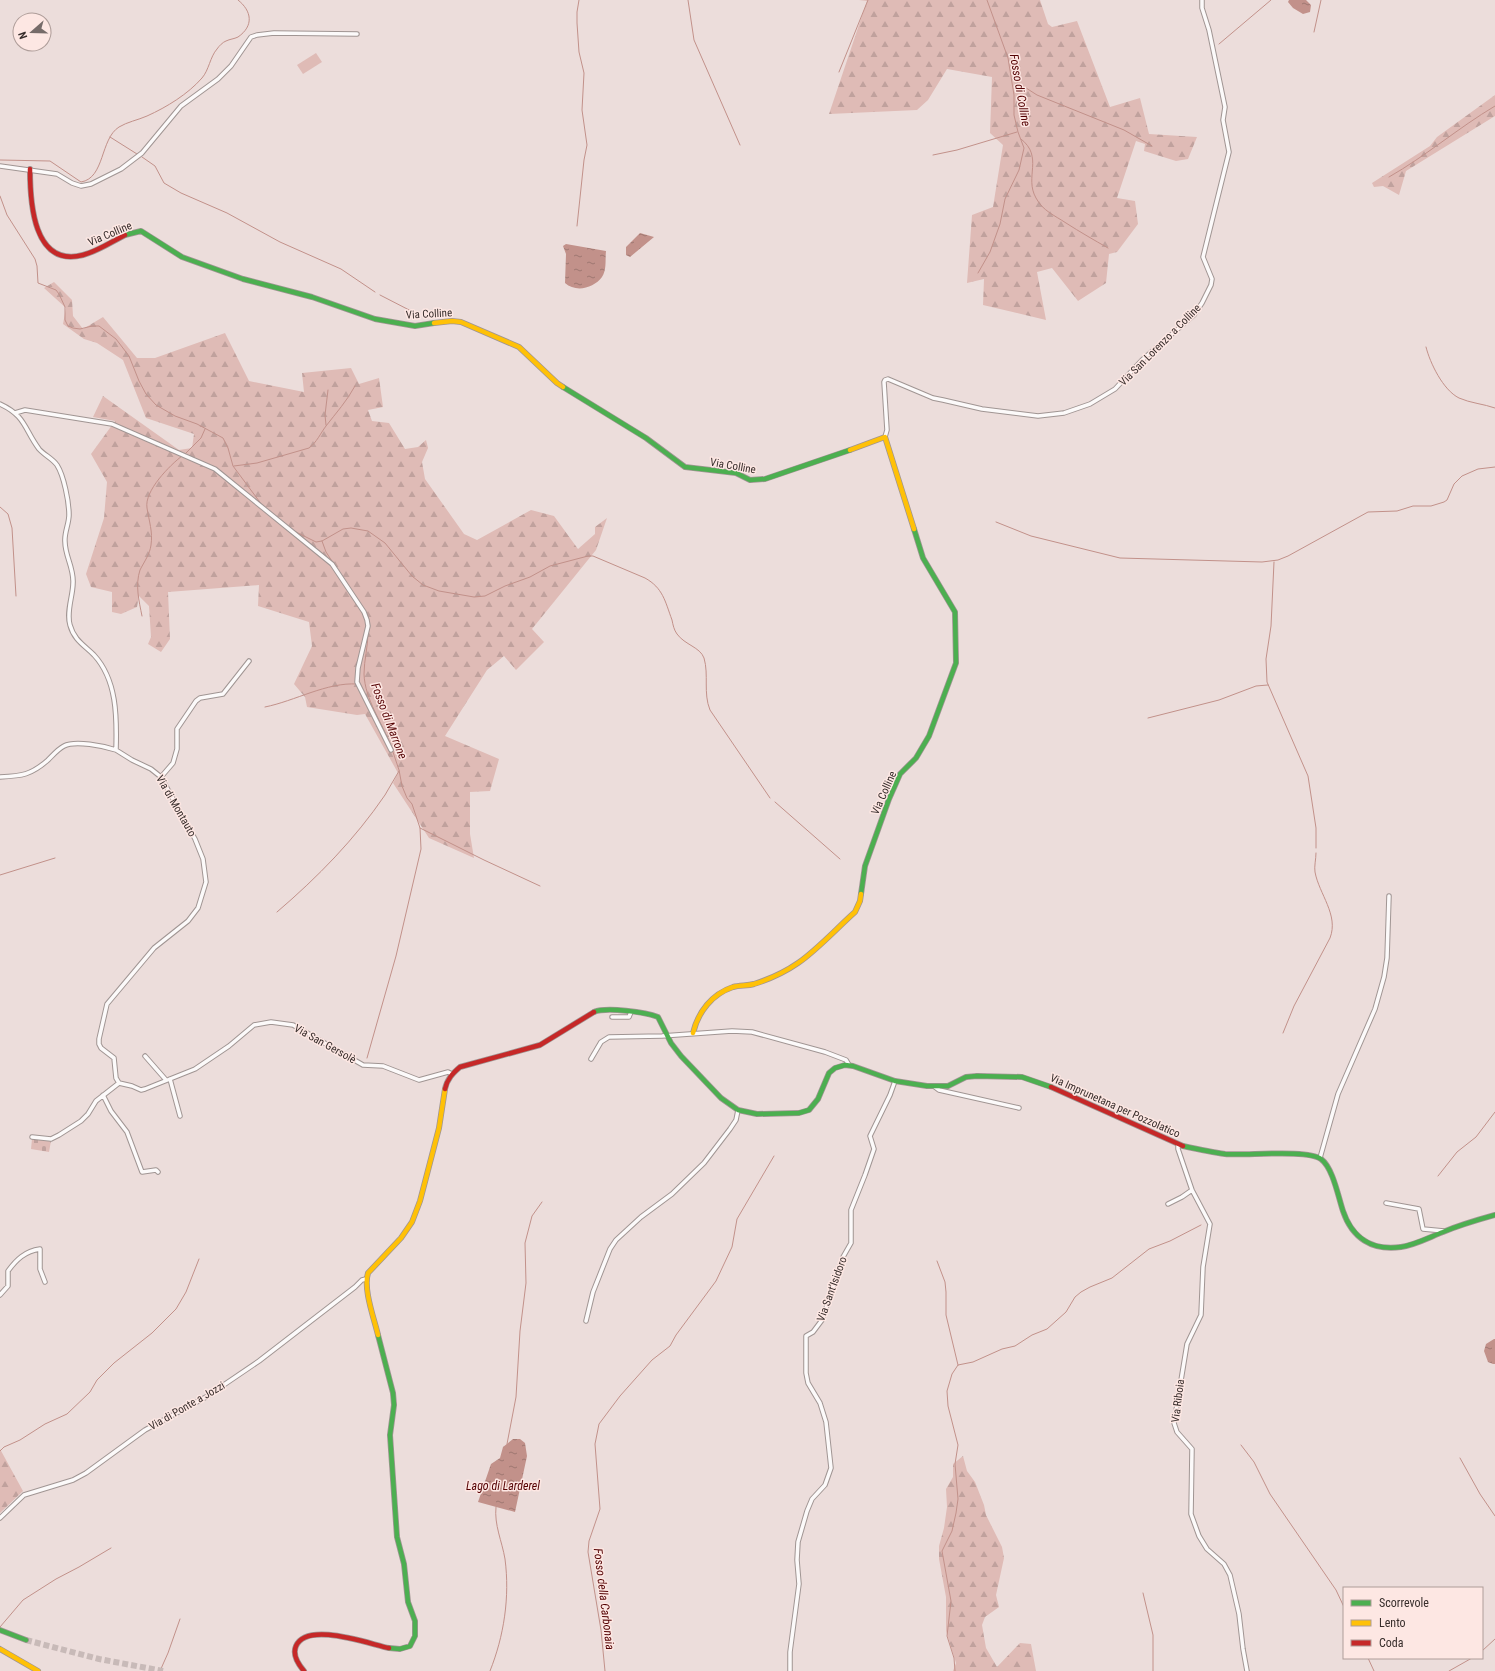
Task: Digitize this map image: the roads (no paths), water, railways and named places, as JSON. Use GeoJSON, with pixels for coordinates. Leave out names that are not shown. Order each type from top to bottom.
{"type":"FeatureCollection","features":[{"type":"Feature","properties":{"kind":"main road","name":"Via Colline"},"geometry":{"type":"LineString","coordinates":[[30,170],[32,208],[39,234],[47,246],[61,256],[69,258],[85,255],[130,234],[141,231],[182,257],[243,279],[312,297],[375,319],[416,326],[452,321],[467,324],[519,346],[557,383],[646,438],[685,467],[736,473],[750,480],[765,479],[885,437],[923,558],[955,612],[956,663],[952,677],[942,696],[930,736],[916,758],[900,774],[889,799],[865,866],[860,901],[855,912],[799,962],[779,974],[753,984],[733,987],[716,996],[703,1008],[695,1024],[693,1033]]}},
{"type":"Feature","properties":{"kind":"main road"},"geometry":{"type":"LineString","coordinates":[[304,1671],[297,1660],[295,1649],[299,1640],[307,1635],[317,1634],[400,1649],[410,1646],[414,1641],[414,1617],[408,1602],[404,1564],[397,1537],[390,1435],[394,1397],[368,1294],[366,1279],[370,1270],[401,1238],[412,1222],[420,1201],[439,1128],[446,1084],[456,1069],[540,1045],[594,1012],[603,1010],[650,1014],[658,1017],[667,1035],[685,1062],[721,1098],[738,1110],[764,1115],[799,1113],[805,1111],[814,1105],[818,1099],[829,1073],[839,1066],[849,1065]]}},
{"type":"Feature","properties":{"kind":"main road","name":"Via Imprunetana per Pozzolatico"},"geometry":{"type":"LineString","coordinates":[[849,1065],[895,1081],[935,1087],[948,1086],[964,1078],[972,1077],[1030,1079],[1178,1145],[1225,1154],[1292,1154],[1312,1155],[1320,1158]]}},
{"type":"Feature","properties":{"kind":"main road"},"geometry":{"type":"LineString","coordinates":[[1320,1158],[1326,1164],[1331,1173],[1350,1228],[1366,1242],[1372,1245],[1392,1248],[1402,1246],[1495,1215]]}},
{"type":"Feature","properties":{"kind":"main road"},"geometry":{"type":"LineString","coordinates":[[0,1630],[26,1640]]}},
{"type":"Feature","properties":{"kind":"main road"},"geometry":{"type":"LineString","coordinates":[[0,1649],[38,1671]]}},
{"type":"Feature","properties":{"kind":"street","name":"Via San Lorenzo a Colline"},"geometry":{"type":"LineString","coordinates":[[885,437],[887,430],[884,382],[888,379],[933,398],[982,409],[1038,416],[1064,413],[1090,404],[1116,389],[1142,360],[1194,315],[1211,285],[1212,279],[1203,257],[1229,152],[1223,120],[1225,107],[1209,30],[1202,8],[1202,0]]}},
{"type":"Feature","properties":{"kind":"street"},"geometry":{"type":"LineString","coordinates":[[0,166],[57,174],[80,186],[91,184],[121,169],[142,153],[181,106],[218,79],[231,66],[251,37],[257,35],[357,34]]}},
{"type":"Feature","properties":{"kind":"street"},"geometry":{"type":"LineString","coordinates":[[0,404],[8,408],[21,419],[39,449],[58,466],[62,478],[69,514],[64,540],[72,570],[73,584],[69,624],[75,638],[93,654],[100,663],[112,685],[117,729],[116,750]]}},
{"type":"Feature","properties":{"kind":"street"},"geometry":{"type":"LineString","coordinates":[[15,413],[25,410],[112,424],[215,469],[332,564],[364,612],[367,620],[367,635],[358,668],[357,682],[391,750]]}},
{"type":"Feature","properties":{"kind":"street"},"geometry":{"type":"LineString","coordinates":[[161,777],[173,763],[178,749],[177,729],[196,701],[200,698],[223,694],[248,662]]}},
{"type":"Feature","properties":{"kind":"street","name":"Via di Montauto"},"geometry":{"type":"LineString","coordinates":[[0,777],[24,775],[47,760],[64,746],[70,744],[104,746],[116,750],[151,769],[161,777],[195,839],[203,859],[206,882],[198,908],[188,921],[154,948],[105,1007],[99,1044],[101,1048],[114,1058],[116,1078],[119,1082]]}},
{"type":"Feature","properties":{"kind":"street"},"geometry":{"type":"LineString","coordinates":[[1320,1158],[1338,1094],[1376,1009],[1387,958],[1389,896]]}},
{"type":"Feature","properties":{"kind":"street"},"geometry":{"type":"LineString","coordinates":[[612,1017],[629,1017],[631,1012]]}},
{"type":"Feature","properties":{"kind":"street","name":"Via San Gersolè"},"geometry":{"type":"LineString","coordinates":[[119,1082],[143,1090],[195,1069],[225,1049],[254,1025],[266,1022],[293,1025],[363,1065],[383,1066],[419,1080],[448,1072],[452,1074]]}},
{"type":"Feature","properties":{"kind":"street","name":"Via Imprunetana per Pozzolatico"},"geometry":{"type":"LineString","coordinates":[[591,1059],[601,1042],[607,1038],[717,1031],[752,1032],[825,1052],[846,1060],[849,1065]]}},
{"type":"Feature","properties":{"kind":"street"},"geometry":{"type":"LineString","coordinates":[[145,1056],[168,1079],[180,1116]]}},
{"type":"Feature","properties":{"kind":"street","name":"Via Sant'Isidoro"},"geometry":{"type":"LineString","coordinates":[[790,1671],[790,1652],[799,1584],[797,1560],[798,1542],[812,1499],[825,1485],[831,1468],[826,1422],[820,1403],[808,1383],[806,1373],[806,1336],[818,1328],[822,1320],[843,1257],[851,1243],[851,1210],[874,1149],[870,1136],[890,1095],[895,1081]]}},
{"type":"Feature","properties":{"kind":"street"},"geometry":{"type":"LineString","coordinates":[[32,1138],[51,1139],[59,1136],[81,1121],[88,1114],[96,1101],[119,1082]]}},
{"type":"Feature","properties":{"kind":"street","name":"Via Imprunetana per Pozzolatico"},"geometry":{"type":"LineString","coordinates":[[935,1087],[939,1090],[1019,1108]]}},
{"type":"Feature","properties":{"kind":"street"},"geometry":{"type":"LineString","coordinates":[[103,1095],[111,1111],[127,1132],[142,1172],[156,1170],[158,1172]]}},
{"type":"Feature","properties":{"kind":"street"},"geometry":{"type":"LineString","coordinates":[[586,1321],[593,1292],[610,1249],[616,1240],[642,1217],[678,1189],[704,1163],[730,1130],[736,1120],[738,1110]]}},
{"type":"Feature","properties":{"kind":"street","name":"Via Riboia"},"geometry":{"type":"LineString","coordinates":[[1178,1145],[1192,1190],[1210,1224],[1203,1267],[1201,1315],[1187,1344],[1174,1423],[1177,1432],[1192,1449],[1190,1501],[1193,1524],[1207,1549],[1224,1564],[1230,1575],[1239,1614],[1247,1671]]}},
{"type":"Feature","properties":{"kind":"street"},"geometry":{"type":"LineString","coordinates":[[1168,1204],[1192,1190]]}},
{"type":"Feature","properties":{"kind":"street"},"geometry":{"type":"LineString","coordinates":[[1386,1203],[1419,1209],[1423,1229],[1445,1231]]}},
{"type":"Feature","properties":{"kind":"street"},"geometry":{"type":"LineString","coordinates":[[0,1295],[8,1286],[8,1271],[18,1259],[32,1250],[40,1248],[40,1269],[45,1282]]}},
{"type":"Feature","properties":{"kind":"street","name":"Via di Ponte a Jozzi"},"geometry":{"type":"LineString","coordinates":[[0,1518],[24,1495],[73,1480],[86,1473],[145,1430],[206,1396],[259,1361],[362,1280],[366,1279]]}},
{"type":"Feature","properties":{"kind":"water"},"geometry":{"type":"Polygon","coordinates":[[[1289,0],[1306,0],[1311,5],[1310,12],[1303,14],[1293,8],[1288,2],[1289,0]]]}},
{"type":"Feature","properties":{"kind":"water"},"geometry":{"type":"Polygon","coordinates":[[[640,233],[654,237],[630,257],[626,255],[626,247],[640,233]]]}},
{"type":"Feature","properties":{"kind":"water"},"geometry":{"type":"Polygon","coordinates":[[[566,244],[606,251],[605,271],[599,281],[585,288],[574,288],[565,283],[566,254],[563,246],[566,244]]]}},
{"type":"Feature","properties":{"kind":"water"},"geometry":{"type":"Polygon","coordinates":[[[1494,1339],[1495,1364],[1493,1364],[1488,1362],[1484,1351],[1486,1344],[1494,1339]]]}},
{"type":"Feature","properties":{"kind":"water","name":"Lago di Larderel"},"geometry":{"type":"Polygon","coordinates":[[[513,1439],[520,1439],[525,1443],[527,1456],[515,1512],[478,1502],[491,1464],[500,1458],[503,1447],[513,1439]]]}},
{"type":"Feature","properties":{"kind":"waterway"},"geometry":{"type":"LineString","coordinates":[[0,160],[50,161],[81,182],[89,179],[99,166],[108,140],[119,127],[155,112],[184,95],[202,78],[220,45],[238,37],[243,33],[247,28],[249,18],[243,4],[238,0]]}},
{"type":"Feature","properties":{"kind":"waterway"},"geometry":{"type":"LineString","coordinates":[[577,226],[587,145],[582,110],[584,73],[579,52],[577,23],[579,0]]}},
{"type":"Feature","properties":{"kind":"waterway"},"geometry":{"type":"LineString","coordinates":[[688,0],[694,40],[740,145]]}},
{"type":"Feature","properties":{"kind":"waterway"},"geometry":{"type":"LineString","coordinates":[[839,72],[868,0]]}},
{"type":"Feature","properties":{"kind":"waterway","name":"Fosso di Colline"},"geometry":{"type":"LineString","coordinates":[[978,273],[990,252],[1000,224],[1005,199],[1019,170],[1024,148],[1014,115],[1014,95],[1008,58],[987,0]]}},
{"type":"Feature","properties":{"kind":"waterway"},"geometry":{"type":"LineString","coordinates":[[1219,44],[1271,0]]}},
{"type":"Feature","properties":{"kind":"waterway"},"geometry":{"type":"LineString","coordinates":[[1314,32],[1321,0]]}},
{"type":"Feature","properties":{"kind":"waterway"},"geometry":{"type":"LineString","coordinates":[[1012,79],[1037,95],[1124,130],[1152,146]]}},
{"type":"Feature","properties":{"kind":"waterway"},"geometry":{"type":"LineString","coordinates":[[1389,177],[1495,106]]}},
{"type":"Feature","properties":{"kind":"waterway"},"geometry":{"type":"LineString","coordinates":[[933,155],[957,150],[1017,132]]}},
{"type":"Feature","properties":{"kind":"waterway"},"geometry":{"type":"LineString","coordinates":[[110,137],[137,154]]}},
{"type":"Feature","properties":{"kind":"waterway"},"geometry":{"type":"LineString","coordinates":[[1021,139],[1028,146],[1031,153],[1033,160],[1033,190],[1036,198],[1045,210],[1108,248]]}},
{"type":"Feature","properties":{"kind":"waterway"},"geometry":{"type":"LineString","coordinates":[[142,157],[155,166],[164,183],[181,193],[227,213],[280,242],[341,269],[375,292]]}},
{"type":"Feature","properties":{"kind":"waterway","name":"Fosso di Marrone"},"geometry":{"type":"LineString","coordinates":[[0,196],[7,215],[35,259],[38,283],[56,290],[59,294],[65,307],[65,320],[68,326],[80,329],[99,326],[116,339],[129,356],[146,394],[156,405],[175,416],[197,424],[223,438],[228,448],[233,466],[262,505]]}},
{"type":"Feature","properties":{"kind":"waterway"},"geometry":{"type":"LineString","coordinates":[[380,295],[415,313]]}},
{"type":"Feature","properties":{"kind":"waterway"},"geometry":{"type":"LineString","coordinates":[[1426,347],[1438,376],[1453,394],[1463,400],[1495,408]]}},
{"type":"Feature","properties":{"kind":"waterway"},"geometry":{"type":"LineString","coordinates":[[234,466],[257,463],[309,448],[345,402],[355,386]]}},
{"type":"Feature","properties":{"kind":"waterway"},"geometry":{"type":"LineString","coordinates":[[326,425],[325,415],[328,390]]}},
{"type":"Feature","properties":{"kind":"waterway"},"geometry":{"type":"LineString","coordinates":[[185,454],[201,438],[205,429]]}},
{"type":"Feature","properties":{"kind":"waterway"},"geometry":{"type":"LineString","coordinates":[[142,616],[138,593],[138,581],[140,570],[149,552],[151,540],[147,501],[159,479],[182,456]]}},
{"type":"Feature","properties":{"kind":"waterway"},"geometry":{"type":"LineString","coordinates":[[996,522],[1031,536],[1120,558],[1262,562],[1278,560],[1288,556],[1368,512],[1397,511],[1413,506],[1431,506],[1444,502],[1447,500],[1454,484],[1462,476],[1478,469],[1495,467]]}},
{"type":"Feature","properties":{"kind":"waterway"},"geometry":{"type":"LineString","coordinates":[[0,507],[8,514],[12,528],[16,596]]}},
{"type":"Feature","properties":{"kind":"waterway"},"geometry":{"type":"LineString","coordinates":[[294,531],[316,542],[322,541],[343,529],[351,528],[368,531],[385,543],[412,576],[423,585],[439,591],[474,597],[485,596],[505,586],[530,577],[550,566],[588,556],[593,556],[645,578],[656,586],[663,596],[677,634],[680,638],[696,648],[702,654],[705,664],[707,697],[710,710],[770,798]]}},
{"type":"Feature","properties":{"kind":"waterway","name":"Fosso di Marrone"},"geometry":{"type":"LineString","coordinates":[[322,541],[326,552],[351,590]]}},
{"type":"Feature","properties":{"kind":"waterway"},"geometry":{"type":"LineString","coordinates":[[1274,562],[1271,626],[1266,659],[1267,682],[1308,776],[1316,828],[1316,848]]}},
{"type":"Feature","properties":{"kind":"waterway","name":"Fosso di Marrone"},"geometry":{"type":"LineString","coordinates":[[368,633],[364,669],[365,684],[367,693],[391,746]]}},
{"type":"Feature","properties":{"kind":"waterway"},"geometry":{"type":"LineString","coordinates":[[265,707],[334,686],[357,684]]}},
{"type":"Feature","properties":{"kind":"waterway"},"geometry":{"type":"LineString","coordinates":[[1148,718],[1219,700],[1256,686],[1268,685]]}},
{"type":"Feature","properties":{"kind":"waterway","name":"Fosso di Marrone"},"geometry":{"type":"LineString","coordinates":[[367,1058],[396,956],[421,849],[420,828],[412,804],[407,798],[402,786],[399,770],[392,749]]}},
{"type":"Feature","properties":{"kind":"waterway"},"geometry":{"type":"LineString","coordinates":[[277,912],[335,857],[361,827],[385,795],[399,771]]}},
{"type":"Feature","properties":{"kind":"waterway"},"geometry":{"type":"LineString","coordinates":[[775,802],[840,859]]}},
{"type":"Feature","properties":{"kind":"waterway"},"geometry":{"type":"LineString","coordinates":[[420,828],[540,886]]}},
{"type":"Feature","properties":{"kind":"waterway"},"geometry":{"type":"LineString","coordinates":[[1283,1033],[1294,1006],[1330,938],[1332,929],[1330,913],[1315,872],[1316,853]]}},
{"type":"Feature","properties":{"kind":"waterway"},"geometry":{"type":"LineString","coordinates":[[0,875],[55,858]]}},
{"type":"Feature","properties":{"kind":"waterway"},"geometry":{"type":"LineString","coordinates":[[1438,1176],[1457,1152],[1476,1137],[1495,1112]]}},
{"type":"Feature","properties":{"kind":"waterway","name":"Fosso della Carbonaia"},"geometry":{"type":"LineString","coordinates":[[605,1671],[601,1630],[588,1552],[589,1541],[600,1509],[595,1444],[599,1424],[620,1396],[652,1360],[670,1346],[676,1335],[716,1281],[732,1247],[737,1219],[774,1156]]}},
{"type":"Feature","properties":{"kind":"waterway"},"geometry":{"type":"LineString","coordinates":[[507,1444],[516,1397],[520,1331],[526,1283],[525,1243],[532,1216],[542,1202]]}},
{"type":"Feature","properties":{"kind":"waterway"},"geometry":{"type":"LineString","coordinates":[[955,1671],[954,1658],[947,1636],[951,1601],[942,1551],[952,1531],[958,1499],[955,1464],[958,1445],[948,1406],[947,1391],[952,1374],[958,1365],[973,1362],[1002,1349],[1015,1346],[1032,1335],[1047,1329],[1066,1312],[1075,1297],[1081,1292],[1112,1278],[1149,1249],[1170,1241],[1201,1225]]}},
{"type":"Feature","properties":{"kind":"waterway"},"geometry":{"type":"LineString","coordinates":[[0,1451],[4,1447],[20,1440],[45,1424],[67,1414],[90,1392],[97,1380],[114,1363],[152,1333],[176,1309],[186,1292],[199,1259]]}},
{"type":"Feature","properties":{"kind":"waterway"},"geometry":{"type":"LineString","coordinates":[[937,1261],[945,1282],[946,1315],[958,1365]]}},
{"type":"Feature","properties":{"kind":"waterway"},"geometry":{"type":"LineString","coordinates":[[1241,1445],[1254,1462],[1270,1494],[1336,1590],[1343,1605]]}},
{"type":"Feature","properties":{"kind":"waterway"},"geometry":{"type":"LineString","coordinates":[[1460,1458],[1480,1494],[1495,1516]]}},
{"type":"Feature","properties":{"kind":"waterway"},"geometry":{"type":"LineString","coordinates":[[490,1671],[499,1644],[505,1616],[507,1588],[505,1559],[497,1527],[496,1507]]}},
{"type":"Feature","properties":{"kind":"waterway"},"geometry":{"type":"LineString","coordinates":[[0,1627],[23,1600],[56,1579],[111,1548]]}},
{"type":"Feature","properties":{"kind":"waterway"},"geometry":{"type":"LineString","coordinates":[[1143,1593],[1153,1635],[1153,1671]]}},
{"type":"Feature","properties":{"kind":"waterway"},"geometry":{"type":"LineString","coordinates":[[160,1671],[180,1619]]}},
{"type":"Feature","properties":{"kind":"waterway"},"geometry":{"type":"LineString","coordinates":[[1483,1650],[1495,1639]]}},
{"type":"Feature","properties":{"kind":"waterway"},"geometry":{"type":"LineString","coordinates":[[1368,1659],[1374,1671]]}},
{"type":"Feature","properties":{"kind":"waterway"},"geometry":{"type":"LineString","coordinates":[[1449,1671],[1470,1659]]}},
{"type":"Feature","properties":{"kind":"tunnel"},"geometry":{"type":"LineString","coordinates":[[26,1640],[99,1659],[163,1671]]}}]}
